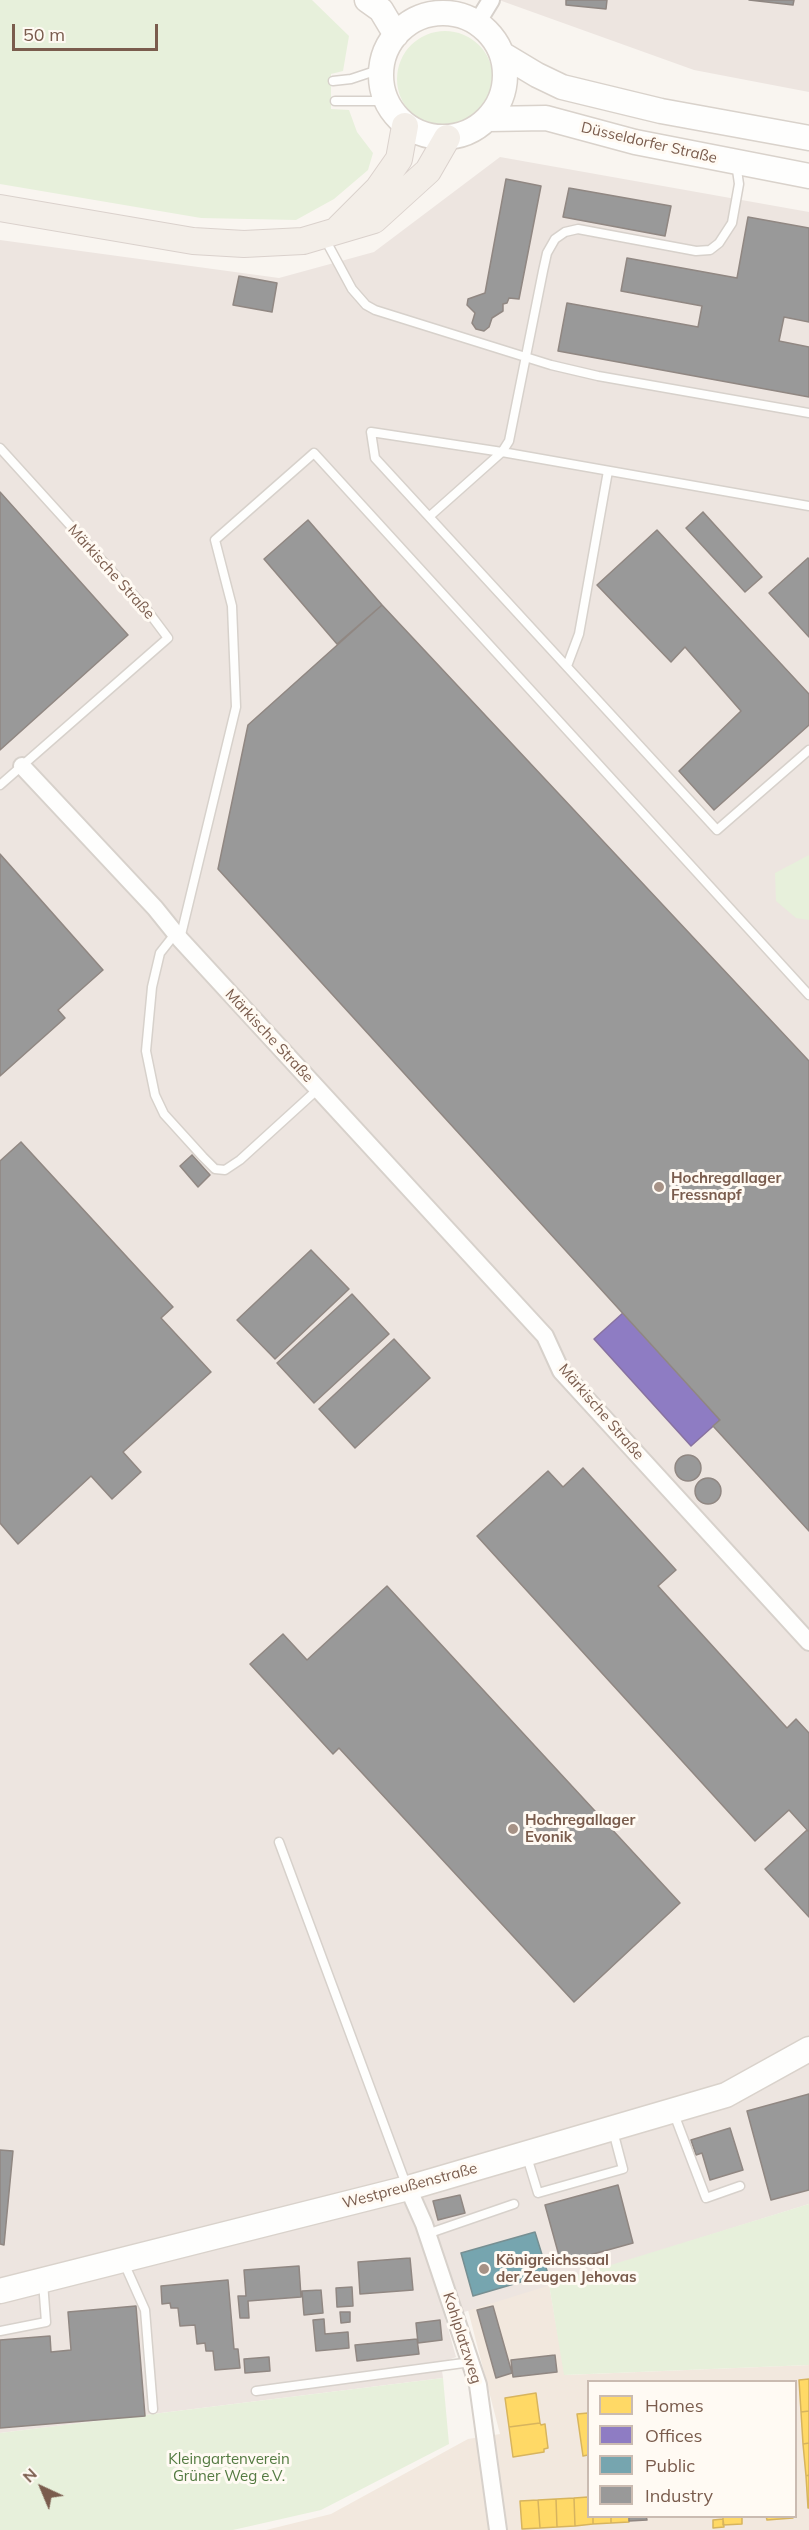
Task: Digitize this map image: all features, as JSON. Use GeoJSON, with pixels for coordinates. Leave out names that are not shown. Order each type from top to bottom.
{"type":"FeatureCollection","features":[{"type":"Feature","properties":{"kind":"main road"},"geometry":{"type":"LineString","coordinates":[[367,0],[381,10],[396,35]]}},
{"type":"Feature","properties":{"kind":"main road"},"geometry":{"type":"LineString","coordinates":[[419,7],[462,15],[477,23],[492,36],[502,54],[506,71],[505,88],[498,105],[488,119],[469,132],[447,138],[425,135],[405,126],[394,115],[386,101],[381,85],[381,69],[386,51],[396,35],[411,22],[419,7]]}},
{"type":"Feature","properties":{"kind":"main road"},"geometry":{"type":"LineString","coordinates":[[502,54],[562,87],[661,111],[809,138]]}},
{"type":"Feature","properties":{"kind":"main road","name":"Düsseldorfer Straße"},"geometry":{"type":"LineString","coordinates":[[488,119],[546,118],[635,142],[809,176]]}},
{"type":"Feature","properties":{"kind":"main road"},"geometry":{"type":"LineString","coordinates":[[331,232],[378,189],[399,159],[405,126]]}},
{"type":"Feature","properties":{"kind":"main road"},"geometry":{"type":"LineString","coordinates":[[0,208],[193,241],[244,244],[284,243],[374,220],[428,171],[447,138]]}},
{"type":"Feature","properties":{"kind":"main road","name":"Westpreußenstraße"},"geometry":{"type":"LineString","coordinates":[[0,2291],[408,2188],[726,2095],[809,2049]]}},
{"type":"Feature","properties":{"kind":"street"},"geometry":{"type":"LineString","coordinates":[[477,23],[491,0]]}},
{"type":"Feature","properties":{"kind":"street","name":"Märkische Straße"},"geometry":{"type":"LineString","coordinates":[[22,766],[545,1336],[561,1371],[809,1642]]}},
{"type":"Feature","properties":{"kind":"street","name":"Kohlplatzweg"},"geometry":{"type":"LineString","coordinates":[[408,2188],[427,2234],[478,2385],[498,2530]]}},
{"type":"Feature","properties":{"kind":"lane"},"geometry":{"type":"LineString","coordinates":[[333,81],[351,79],[381,69]]}},
{"type":"Feature","properties":{"kind":"lane"},"geometry":{"type":"LineString","coordinates":[[335,101],[386,101]]}},
{"type":"Feature","properties":{"kind":"lane"},"geometry":{"type":"LineString","coordinates":[[430,516],[502,452],[509,441],[547,253],[555,239],[565,232],[578,229],[696,251],[710,250],[719,243],[732,223],[739,184],[736,163]]}},
{"type":"Feature","properties":{"kind":"lane"},"geometry":{"type":"LineString","coordinates":[[331,232],[352,289],[366,305],[526,357],[598,376],[809,413]]}},
{"type":"Feature","properties":{"kind":"lane"},"geometry":{"type":"LineString","coordinates":[[809,506],[502,452],[371,432],[375,458],[717,830],[809,750]]}},
{"type":"Feature","properties":{"kind":"lane","name":"Märkische Straße"},"geometry":{"type":"LineString","coordinates":[[0,448],[147,610],[168,638],[22,766]]}},
{"type":"Feature","properties":{"kind":"lane"},"geometry":{"type":"LineString","coordinates":[[318,1089],[240,1160],[225,1170],[215,1169],[164,1114],[155,1095],[146,1051],[152,987],[160,953],[177,937],[236,707],[232,606],[214,540],[314,453],[809,995]]}},
{"type":"Feature","properties":{"kind":"lane"},"geometry":{"type":"LineString","coordinates":[[567,666],[579,634],[608,471]]}},
{"type":"Feature","properties":{"kind":"lane"},"geometry":{"type":"LineString","coordinates":[[0,785],[22,766]]}},
{"type":"Feature","properties":{"kind":"lane"},"geometry":{"type":"LineString","coordinates":[[279,1842],[408,2188]]}},
{"type":"Feature","properties":{"kind":"lane"},"geometry":{"type":"LineString","coordinates":[[673,2110],[706,2198],[740,2186]]}},
{"type":"Feature","properties":{"kind":"lane"},"geometry":{"type":"LineString","coordinates":[[526,2153],[538,2193],[623,2169],[612,2128]]}},
{"type":"Feature","properties":{"kind":"lane"},"geometry":{"type":"LineString","coordinates":[[427,2234],[514,2204]]}},
{"type":"Feature","properties":{"kind":"lane"},"geometry":{"type":"LineString","coordinates":[[123,2260],[144,2310],[153,2409]]}},
{"type":"Feature","properties":{"kind":"lane"},"geometry":{"type":"LineString","coordinates":[[0,2331],[46,2322],[43,2280]]}},
{"type":"Feature","properties":{"kind":"lane"},"geometry":{"type":"LineString","coordinates":[[256,2391],[471,2362]]}},
{"type":"Feature","properties":{"kind":"shaded area"},"geometry":{"type":"Polygon","coordinates":[[[499,0],[809,0],[809,92],[694,70],[499,0]]]}},
{"type":"Feature","properties":{"kind":"shaded area"},"geometry":{"type":"Polygon","coordinates":[[[500,157],[809,212],[809,2204],[445,2318],[456,2357],[441,2363],[443,2378],[0,2433],[0,240],[279,278],[374,252],[500,157]]]}},
{"type":"Feature","properties":{"kind":"shaded area"},"geometry":{"type":"Polygon","coordinates":[[[549,2284],[565,2375],[809,2365],[809,2530],[266,2530],[331,2514],[468,2439],[500,2434],[468,2310],[549,2284]]]}},
{"type":"Feature","properties":{"kind":"green space"},"geometry":{"type":"Polygon","coordinates":[[[0,0],[312,0],[349,36],[343,71],[331,74],[331,109],[349,110],[357,132],[373,153],[368,170],[334,199],[296,220],[201,218],[0,184],[0,0]]]}},
{"type":"Feature","properties":{"kind":"green space"},"geometry":{"type":"Polygon","coordinates":[[[445,31],[463,35],[479,45],[489,61],[493,79],[489,97],[479,113],[463,123],[445,127],[427,123],[411,113],[401,97],[397,79],[401,61],[411,45],[427,35],[445,31]]]}},
{"type":"Feature","properties":{"kind":"green space"},"geometry":{"type":"Polygon","coordinates":[[[809,855],[809,920],[796,918],[776,901],[775,873],[809,855]]]}},
{"type":"Feature","properties":{"kind":"green space"},"geometry":{"type":"Polygon","coordinates":[[[809,2204],[809,2365],[564,2375],[549,2284],[809,2204]]]}},
{"type":"Feature","properties":{"kind":"green space","name":"Kleingartenverein Grüner Weg e.V."},"geometry":{"type":"Polygon","coordinates":[[[443,2378],[449,2444],[321,2510],[233,2530],[0,2530],[0,2433],[443,2378]]]}},
{"type":"Feature","properties":{"kind":"building: Homes"},"geometry":{"type":"Polygon","coordinates":[[[809,2379],[809,2411],[801,2412],[799,2380],[809,2379]]]}},
{"type":"Feature","properties":{"kind":"building: Homes"},"geometry":{"type":"Polygon","coordinates":[[[536,2393],[540,2423],[509,2427],[505,2398],[536,2393]]]}},
{"type":"Feature","properties":{"kind":"building: Homes"},"geometry":{"type":"Polygon","coordinates":[[[809,2411],[809,2443],[803,2444],[801,2412],[809,2411]]]}},
{"type":"Feature","properties":{"kind":"building: Homes"},"geometry":{"type":"Polygon","coordinates":[[[587,2413],[587,2455],[583,2456],[577,2414],[587,2413]]]}},
{"type":"Feature","properties":{"kind":"building: Homes"},"geometry":{"type":"Polygon","coordinates":[[[545,2424],[548,2448],[544,2449],[544,2452],[513,2457],[509,2427],[545,2424]]]}},
{"type":"Feature","properties":{"kind":"building: Homes"},"geometry":{"type":"Polygon","coordinates":[[[809,2443],[809,2475],[806,2476],[803,2444],[809,2443]]]}},
{"type":"Feature","properties":{"kind":"building: Homes"},"geometry":{"type":"Polygon","coordinates":[[[809,2475],[809,2508],[808,2508],[806,2476],[809,2475]]]}},
{"type":"Feature","properties":{"kind":"building: Homes"},"geometry":{"type":"Polygon","coordinates":[[[587,2497],[587,2518],[593,2518],[593,2524],[575,2526],[574,2498],[587,2497]]]}},
{"type":"Feature","properties":{"kind":"building: Homes"},"geometry":{"type":"Polygon","coordinates":[[[574,2498],[575,2526],[557,2527],[556,2499],[574,2498]]]}},
{"type":"Feature","properties":{"kind":"building: Homes"},"geometry":{"type":"Polygon","coordinates":[[[556,2499],[557,2527],[540,2528],[538,2500],[556,2499]]]}},
{"type":"Feature","properties":{"kind":"building: Homes"},"geometry":{"type":"Polygon","coordinates":[[[538,2500],[540,2528],[522,2529],[520,2501],[538,2500]]]}},
{"type":"Feature","properties":{"kind":"building: Homes"},"geometry":{"type":"Polygon","coordinates":[[[593,2518],[611,2518],[611,2523],[593,2524],[593,2518]]]}},
{"type":"Feature","properties":{"kind":"building: Homes"},"geometry":{"type":"Polygon","coordinates":[[[611,2518],[629,2518],[629,2522],[611,2523],[611,2518]]]}},
{"type":"Feature","properties":{"kind":"building: Homes"},"geometry":{"type":"Polygon","coordinates":[[[723,2518],[742,2518],[742,2524],[723,2525],[723,2518]]]}},
{"type":"Feature","properties":{"kind":"building: Homes"},"geometry":{"type":"Polygon","coordinates":[[[766,2518],[793,2518],[767,2520],[766,2518]]]}},
{"type":"Feature","properties":{"kind":"building: Homes"},"geometry":{"type":"Polygon","coordinates":[[[723,2519],[724,2527],[713,2528],[713,2520],[723,2519]]]}},
{"type":"Feature","properties":{"kind":"building: Offices"},"geometry":{"type":"Polygon","coordinates":[[[624,1312],[720,1420],[691,1446],[594,1339],[624,1312]]]}},
{"type":"Feature","properties":{"kind":"building: Public"},"geometry":{"type":"Polygon","coordinates":[[[535,2232],[548,2274],[473,2296],[461,2253],[535,2232]]]}},
{"type":"Feature","properties":{"kind":"building: Industry"},"geometry":{"type":"Polygon","coordinates":[[[566,0],[607,0],[606,9],[566,5],[566,0]]]}},
{"type":"Feature","properties":{"kind":"building: Industry"},"geometry":{"type":"Polygon","coordinates":[[[749,0],[794,0],[793,5],[749,0]]]}},
{"type":"Feature","properties":{"kind":"building: Industry"},"geometry":{"type":"Polygon","coordinates":[[[506,179],[541,186],[519,299],[509,298],[507,303],[503,304],[503,311],[492,318],[489,327],[484,331],[476,329],[472,323],[475,313],[467,305],[468,299],[485,293],[506,179]]]}},
{"type":"Feature","properties":{"kind":"building: Industry"},"geometry":{"type":"Polygon","coordinates":[[[569,188],[671,206],[665,236],[563,217],[569,188]]]}},
{"type":"Feature","properties":{"kind":"building: Industry"},"geometry":{"type":"Polygon","coordinates":[[[748,217],[809,228],[809,322],[784,317],[779,341],[809,347],[809,397],[558,351],[567,303],[698,327],[702,306],[621,291],[627,258],[737,278],[748,217]]]}},
{"type":"Feature","properties":{"kind":"building: Industry"},"geometry":{"type":"Polygon","coordinates":[[[239,276],[277,283],[272,312],[233,305],[239,276]]]}},
{"type":"Feature","properties":{"kind":"building: Industry"},"geometry":{"type":"Polygon","coordinates":[[[0,492],[128,635],[0,750],[0,492]]]}},
{"type":"Feature","properties":{"kind":"building: Industry"},"geometry":{"type":"Polygon","coordinates":[[[703,512],[762,577],[745,592],[686,528],[703,512]]]}},
{"type":"Feature","properties":{"kind":"building: Industry"},"geometry":{"type":"Polygon","coordinates":[[[308,520],[382,605],[337,644],[264,559],[308,520]]]}},
{"type":"Feature","properties":{"kind":"building: Industry"},"geometry":{"type":"Polygon","coordinates":[[[657,530],[809,694],[809,725],[714,810],[679,771],[741,711],[685,647],[671,662],[597,585],[657,530]]]}},
{"type":"Feature","properties":{"kind":"building: Industry"},"geometry":{"type":"Polygon","coordinates":[[[809,559],[809,637],[769,593],[809,559]]]}},
{"type":"Feature","properties":{"kind":"building: Industry","name":"Hochregallager Fressnapf"},"geometry":{"type":"Polygon","coordinates":[[[382,605],[809,1061],[809,1531],[713,1426],[720,1420],[218,869],[248,725],[382,605]]]}},
{"type":"Feature","properties":{"kind":"building: Industry"},"geometry":{"type":"Polygon","coordinates":[[[0,854],[103,970],[58,1010],[65,1018],[0,1076],[0,854]]]}},
{"type":"Feature","properties":{"kind":"building: Industry"},"geometry":{"type":"Polygon","coordinates":[[[21,1142],[173,1307],[161,1318],[211,1372],[123,1452],[141,1472],[112,1499],[91,1476],[18,1544],[0,1523],[0,1161],[21,1142]]]}},
{"type":"Feature","properties":{"kind":"building: Industry"},"geometry":{"type":"Polygon","coordinates":[[[192,1155],[210,1175],[198,1187],[180,1166],[192,1155]]]}},
{"type":"Feature","properties":{"kind":"building: Industry"},"geometry":{"type":"Polygon","coordinates":[[[311,1250],[349,1289],[275,1359],[237,1320],[311,1250]]]}},
{"type":"Feature","properties":{"kind":"building: Industry"},"geometry":{"type":"Polygon","coordinates":[[[352,1294],[389,1334],[314,1403],[277,1363],[352,1294]]]}},
{"type":"Feature","properties":{"kind":"building: Industry"},"geometry":{"type":"Polygon","coordinates":[[[394,1339],[430,1378],[355,1448],[319,1409],[394,1339]]]}},
{"type":"Feature","properties":{"kind":"building: Industry"},"geometry":{"type":"Polygon","coordinates":[[[688,1455],[697,1459],[701,1468],[697,1477],[688,1481],[679,1477],[675,1468],[679,1459],[688,1455]]]}},
{"type":"Feature","properties":{"kind":"building: Industry"},"geometry":{"type":"Polygon","coordinates":[[[583,1468],[676,1570],[658,1586],[787,1728],[796,1719],[809,1733],[809,1832],[789,1810],[755,1841],[477,1536],[548,1471],[563,1487],[583,1468]]]}},
{"type":"Feature","properties":{"kind":"building: Industry"},"geometry":{"type":"Polygon","coordinates":[[[708,1478],[717,1482],[721,1491],[717,1500],[708,1504],[699,1500],[695,1491],[699,1482],[708,1478]]]}},
{"type":"Feature","properties":{"kind":"building: Industry","name":"Hochregallager Evonik"},"geometry":{"type":"Polygon","coordinates":[[[387,1586],[680,1903],[574,2002],[339,1748],[333,1754],[250,1664],[283,1634],[307,1660],[387,1586]]]}},
{"type":"Feature","properties":{"kind":"building: Industry"},"geometry":{"type":"Polygon","coordinates":[[[807,1830],[809,1832],[809,1917],[765,1869],[807,1830]]]}},
{"type":"Feature","properties":{"kind":"building: Industry"},"geometry":{"type":"Polygon","coordinates":[[[809,2094],[809,2190],[771,2200],[747,2111],[809,2094]]]}},
{"type":"Feature","properties":{"kind":"building: Industry"},"geometry":{"type":"Polygon","coordinates":[[[730,2128],[743,2170],[710,2180],[702,2153],[696,2155],[691,2140],[730,2128]]]}},
{"type":"Feature","properties":{"kind":"building: Industry"},"geometry":{"type":"Polygon","coordinates":[[[0,2150],[13,2151],[4,2245],[0,2244],[0,2150]]]}},
{"type":"Feature","properties":{"kind":"building: Industry"},"geometry":{"type":"Polygon","coordinates":[[[618,2185],[633,2243],[561,2263],[545,2205],[618,2185]]]}},
{"type":"Feature","properties":{"kind":"building: Industry"},"geometry":{"type":"Polygon","coordinates":[[[460,2195],[465,2213],[438,2220],[433,2201],[460,2195]]]}},
{"type":"Feature","properties":{"kind":"building: Industry"},"geometry":{"type":"Polygon","coordinates":[[[410,2258],[413,2290],[360,2294],[358,2262],[410,2258]]]}},
{"type":"Feature","properties":{"kind":"building: Industry"},"geometry":{"type":"Polygon","coordinates":[[[299,2266],[301,2297],[248,2301],[249,2318],[240,2318],[238,2296],[246,2296],[244,2270],[299,2266]]]}},
{"type":"Feature","properties":{"kind":"building: Industry"},"geometry":{"type":"Polygon","coordinates":[[[228,2280],[234,2349],[238,2349],[240,2368],[215,2370],[213,2351],[206,2351],[205,2343],[197,2344],[195,2325],[180,2326],[178,2308],[171,2308],[170,2303],[162,2304],[161,2286],[228,2280]]]}},
{"type":"Feature","properties":{"kind":"building: Industry"},"geometry":{"type":"Polygon","coordinates":[[[352,2287],[353,2306],[337,2307],[336,2288],[352,2287]]]}},
{"type":"Feature","properties":{"kind":"building: Industry"},"geometry":{"type":"Polygon","coordinates":[[[321,2290],[323,2313],[304,2315],[302,2291],[321,2290]]]}},
{"type":"Feature","properties":{"kind":"building: Industry"},"geometry":{"type":"Polygon","coordinates":[[[136,2306],[145,2416],[0,2428],[0,2340],[50,2336],[51,2352],[71,2350],[68,2312],[136,2306]]]}},
{"type":"Feature","properties":{"kind":"building: Industry"},"geometry":{"type":"Polygon","coordinates":[[[493,2306],[512,2373],[496,2378],[477,2310],[493,2306]]]}},
{"type":"Feature","properties":{"kind":"building: Industry"},"geometry":{"type":"Polygon","coordinates":[[[340,2312],[350,2312],[350,2322],[341,2323],[340,2312]]]}},
{"type":"Feature","properties":{"kind":"building: Industry"},"geometry":{"type":"Polygon","coordinates":[[[324,2319],[325,2334],[348,2332],[349,2348],[316,2351],[313,2320],[324,2319]]]}},
{"type":"Feature","properties":{"kind":"building: Industry"},"geometry":{"type":"Polygon","coordinates":[[[440,2320],[442,2340],[418,2343],[416,2323],[440,2320]]]}},
{"type":"Feature","properties":{"kind":"building: Industry"},"geometry":{"type":"Polygon","coordinates":[[[417,2339],[419,2354],[357,2361],[355,2345],[417,2339]]]}},
{"type":"Feature","properties":{"kind":"building: Industry"},"geometry":{"type":"Polygon","coordinates":[[[555,2355],[557,2372],[513,2377],[511,2360],[555,2355]]]}},
{"type":"Feature","properties":{"kind":"building: Industry"},"geometry":{"type":"Polygon","coordinates":[[[269,2357],[270,2371],[245,2373],[244,2359],[269,2357]]]}},
{"type":"Feature","properties":{"kind":"building: Industry"},"geometry":{"type":"Polygon","coordinates":[[[629,2518],[646,2518],[647,2520],[629,2521],[629,2518]]]}},
{"type":"Feature","properties":{"kind":"place","name":"Hochregallager Fressnapf"},"geometry":{"type":"Point","coordinates":[659,1187]}},
{"type":"Feature","properties":{"kind":"place","name":"Hochregallager Evonik"},"geometry":{"type":"Point","coordinates":[513,1829]}},
{"type":"Feature","properties":{"kind":"place","name":"Königreichssaal der Zeugen Jehovas"},"geometry":{"type":"Point","coordinates":[484,2269]}}]}
